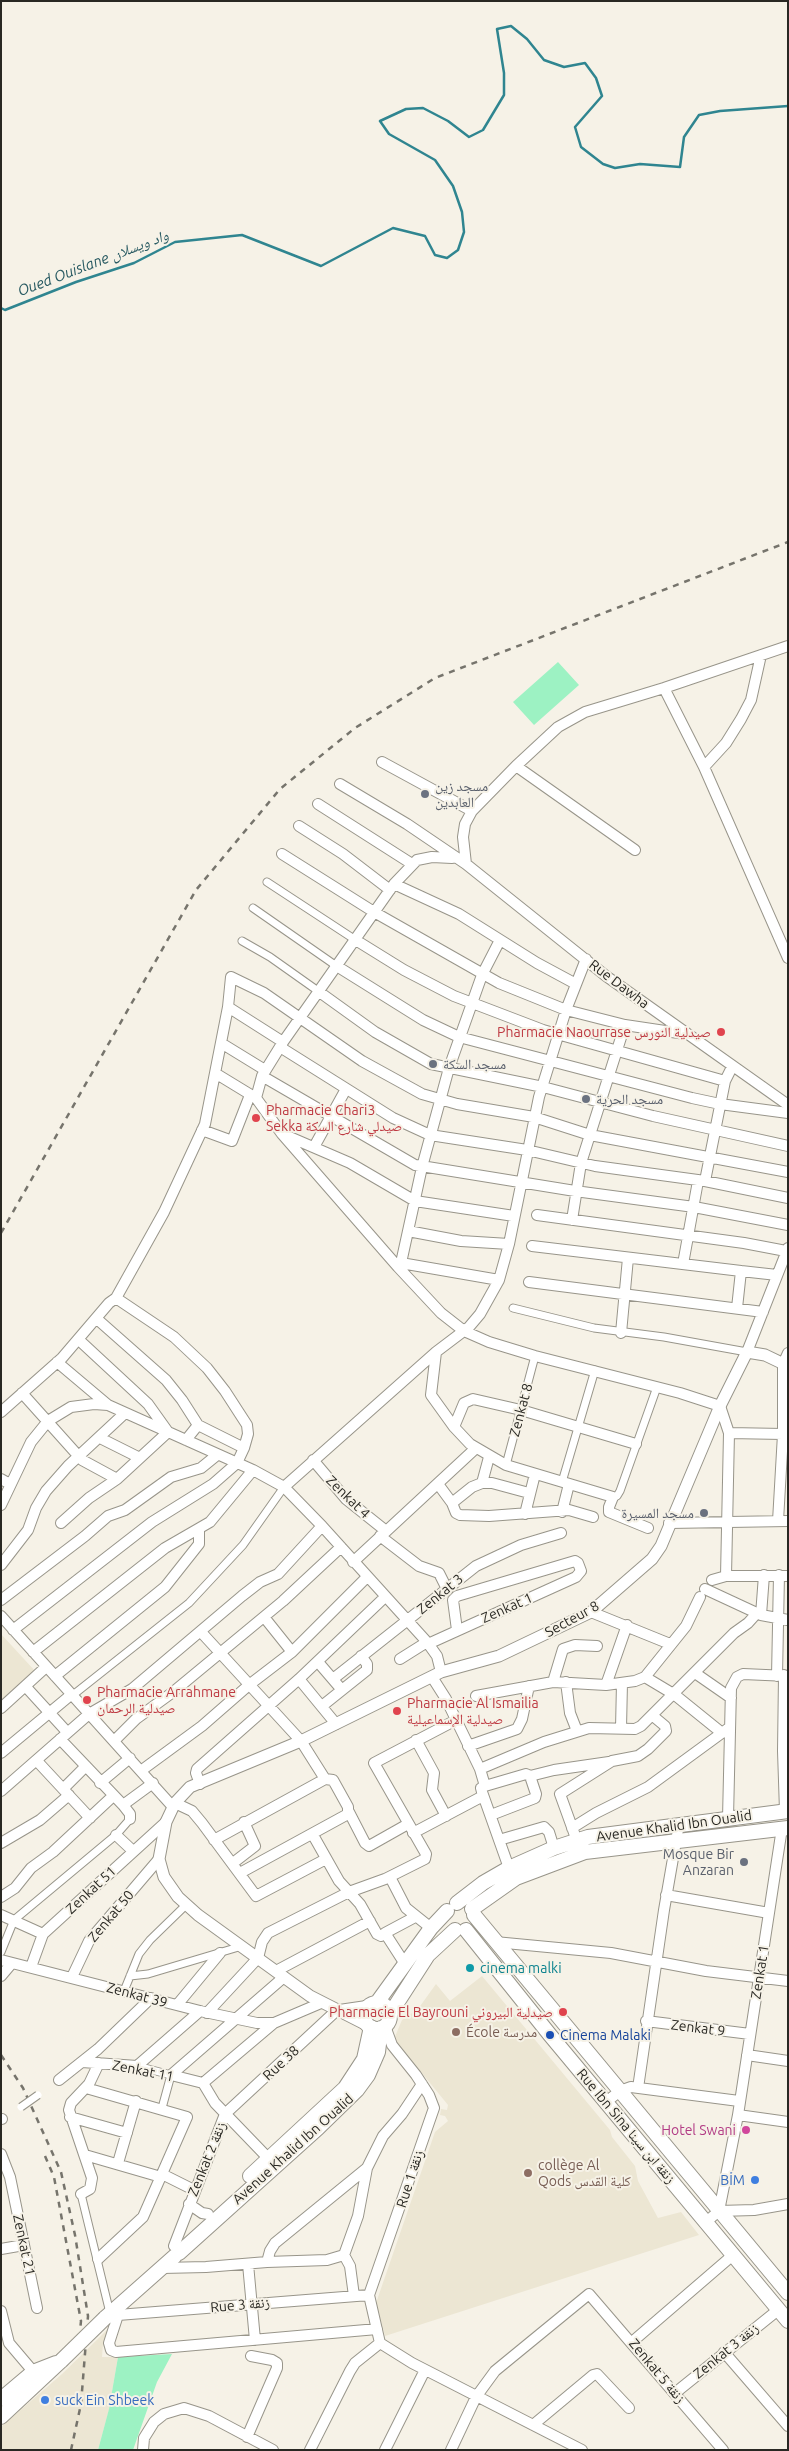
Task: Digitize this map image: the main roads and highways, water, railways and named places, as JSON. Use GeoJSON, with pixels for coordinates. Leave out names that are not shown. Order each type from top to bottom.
{"type":"FeatureCollection","features":[{"type":"Feature","properties":{"kind":"main road","name":"Avenue Khalid Ibn Oualid"},"geometry":{"type":"LineString","coordinates":[[373,2004],[405,1964],[430,1928],[452,1907],[483,1883],[509,1868],[554,1848],[575,1834],[600,1834],[786,1811]]}},
{"type":"Feature","properties":{"kind":"main road","name":"Avenue Khalid Ibn Oualid"},"geometry":{"type":"LineString","coordinates":[[473,1912],[506,1884],[566,1858],[596,1850],[785,1828]]}},
{"type":"Feature","properties":{"kind":"main road"},"geometry":{"type":"LineString","coordinates":[[466,1903],[473,1912],[473,1924],[461,1930],[446,1920],[452,1907],[466,1903]]}},
{"type":"Feature","properties":{"kind":"main road","name":"Rue Ibn Sina زنقة ابن سينا"},"geometry":{"type":"LineString","coordinates":[[473,1912],[495,1942],[788,2293]]}},
{"type":"Feature","properties":{"kind":"main road","name":"Avenue Khalid Ibn Oualid"},"geometry":{"type":"LineString","coordinates":[[1,2398],[61,2361],[162,2268],[175,2250],[208,2214],[346,2088],[364,2059],[379,2024],[428,1955],[461,1930]]}},
{"type":"Feature","properties":{"kind":"main road","name":"Rue Ibn Sina زنقة ابن سينا"},"geometry":{"type":"LineString","coordinates":[[461,1930],[788,2322]]}},
{"type":"Feature","properties":{"kind":"main road"},"geometry":{"type":"LineString","coordinates":[[373,2004],[383,2005],[379,2024],[364,2016],[373,2004]]}},
{"type":"Feature","properties":{"kind":"main road","name":"Avenue Khalid Ibn Oualid"},"geometry":{"type":"LineString","coordinates":[[111,2315],[132,2283],[175,2250],[318,2128],[357,2090],[368,2075],[378,2052],[379,2024]]}},
{"type":"Feature","properties":{"kind":"main road","name":"Avenue Khalid Ibn Oualid"},"geometry":{"type":"LineString","coordinates":[[1,2417],[37,2376]]}},
{"type":"Feature","properties":{"kind":"waterway","name":"Oued Ouislane واد ويسلان"},"geometry":{"type":"LineString","coordinates":[[1,308],[5,310],[76,282],[134,263],[175,242],[242,235],[321,266],[393,228],[425,236],[435,255],[447,258],[458,250],[464,232],[462,212],[453,186],[435,160],[389,134],[380,121],[406,109],[423,108],[448,121],[469,137],[483,130],[504,95],[504,73],[497,29],[511,26],[527,39],[544,60],[564,67],[585,63],[596,78],[602,96],[575,127],[581,147],[603,164],[615,168],[640,164],[680,167],[684,137],[699,115],[720,111],[788,106]]}},
{"type":"Feature","properties":{"kind":"railway"},"geometry":{"type":"LineString","coordinates":[[1,1233],[196,890],[280,789],[355,728],[435,678],[788,542]]}},
{"type":"Feature","properties":{"kind":"railway"},"geometry":{"type":"LineString","coordinates":[[1,2055],[23,2088],[61,2172],[75,2235],[88,2316],[81,2404],[71,2450]]}},
{"type":"Feature","properties":{"kind":"railway"},"geometry":{"type":"LineString","coordinates":[[45,2156],[54,2177],[81,2321],[80,2331]]}},
{"type":"Feature","properties":{"kind":"place","name":"مسجد زين العابدين"},"geometry":{"type":"Point","coordinates":[425,794]}},
{"type":"Feature","properties":{"kind":"place","name":"Pharmacie Naourrase صيدلية النورس"},"geometry":{"type":"Point","coordinates":[721,1032]}},
{"type":"Feature","properties":{"kind":"place","name":"مسجد السكة"},"geometry":{"type":"Point","coordinates":[433,1064]}},
{"type":"Feature","properties":{"kind":"place","name":"مسجد الحرية"},"geometry":{"type":"Point","coordinates":[586,1099]}},
{"type":"Feature","properties":{"kind":"place","name":"Pharmacie Chari3 Sekka صيدلي شارع السكة"},"geometry":{"type":"Point","coordinates":[256,1118]}},
{"type":"Feature","properties":{"kind":"place","name":"مسجد المسيرة"},"geometry":{"type":"Point","coordinates":[704,1513]}},
{"type":"Feature","properties":{"kind":"place","name":"Pharmacie Arrahmane صيدلية الرحمان"},"geometry":{"type":"Point","coordinates":[87,1700]}},
{"type":"Feature","properties":{"kind":"place","name":"Pharmacie Al Ismailia صيدلية الإسماعيلية"},"geometry":{"type":"Point","coordinates":[397,1711]}},
{"type":"Feature","properties":{"kind":"place","name":"Mosque Bir Anzaran"},"geometry":{"type":"Point","coordinates":[744,1862]}},
{"type":"Feature","properties":{"kind":"place","name":"cinema malki"},"geometry":{"type":"Point","coordinates":[470,1968]}},
{"type":"Feature","properties":{"kind":"place","name":"Pharmacie El Bayrouni صيدلية البيروني"},"geometry":{"type":"Point","coordinates":[563,2012]}},
{"type":"Feature","properties":{"kind":"place","name":"École مدرسة"},"geometry":{"type":"Point","coordinates":[456,2032]}},
{"type":"Feature","properties":{"kind":"place","name":"Cinema Malaki"},"geometry":{"type":"Point","coordinates":[550,2035]}},
{"type":"Feature","properties":{"kind":"place","name":"Hotel Swani"},"geometry":{"type":"Point","coordinates":[746,2130]}},
{"type":"Feature","properties":{"kind":"place","name":"collège Al Qods كلية القدس"},"geometry":{"type":"Point","coordinates":[528,2173]}},
{"type":"Feature","properties":{"kind":"place","name":"BİM"},"geometry":{"type":"Point","coordinates":[755,2180]}},
{"type":"Feature","properties":{"kind":"place","name":"suck Ein Shbeek"},"geometry":{"type":"Point","coordinates":[45,2400]}}]}
